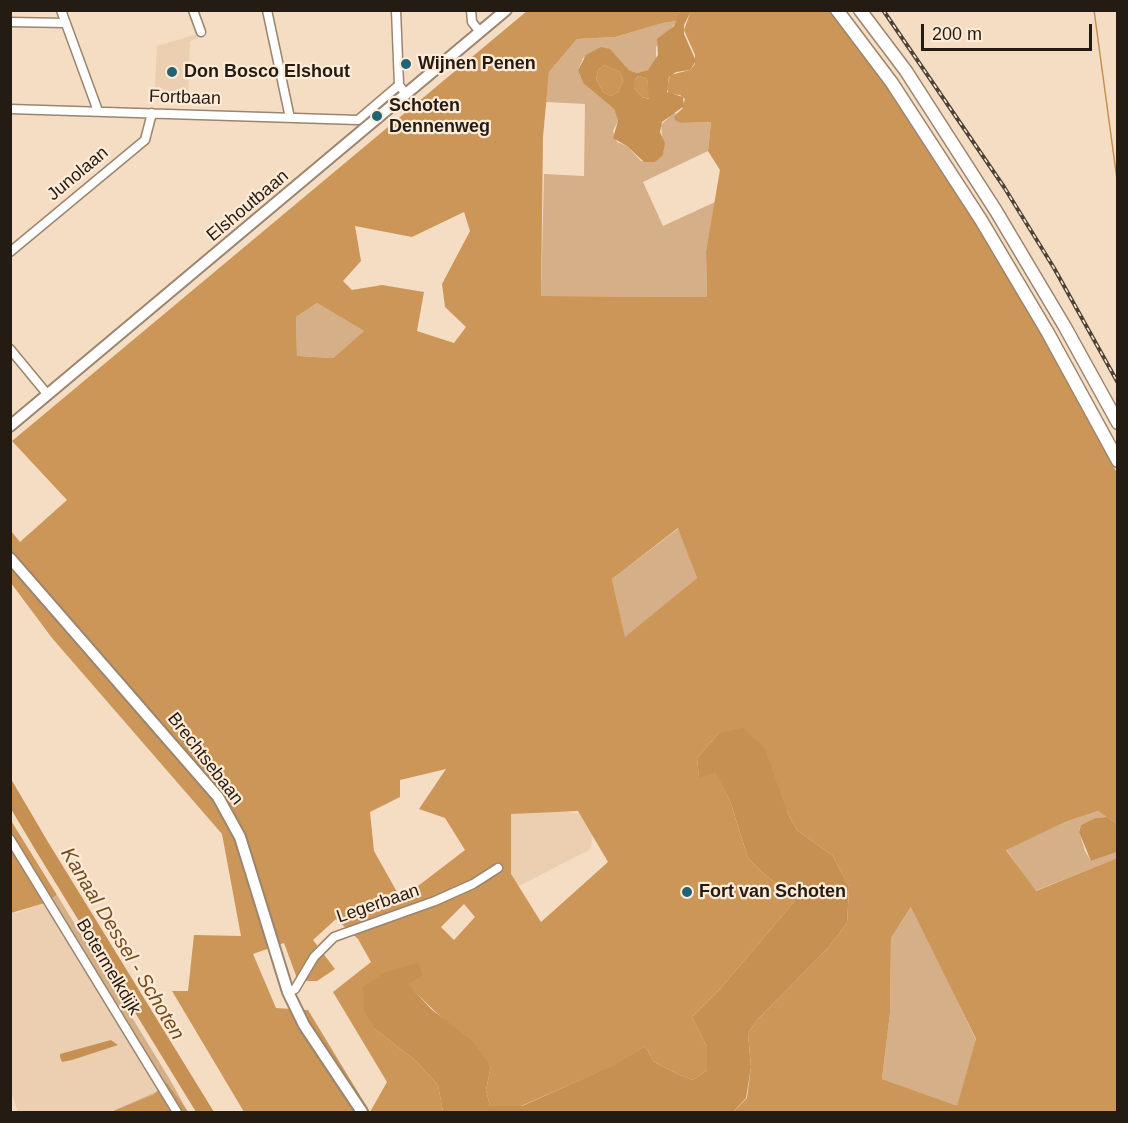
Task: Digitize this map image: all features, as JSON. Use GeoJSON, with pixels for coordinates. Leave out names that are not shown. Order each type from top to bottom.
{"type":"FeatureCollection","features":[{"type":"Feature","properties":{"kind":"highway"},"geometry":{"type":"LineString","coordinates":[[837,10],[892,83],[981,220],[1048,333],[1118,461]]}},
{"type":"Feature","properties":{"kind":"highway"},"geometry":{"type":"LineString","coordinates":[[860,10],[906,71],[996,211],[1065,327],[1118,423]]}},
{"type":"Feature","properties":{"kind":"main road","name":"Elshoutbaan"},"geometry":{"type":"LineString","coordinates":[[10,426],[402,89],[506,10]]}},
{"type":"Feature","properties":{"kind":"main road","name":"Brechtsebaan"},"geometry":{"type":"LineString","coordinates":[[10,558],[218,797],[240,837],[288,992],[304,1024],[362,1113]]}},
{"type":"Feature","properties":{"kind":"street"},"geometry":{"type":"LineString","coordinates":[[60,10],[98,111]]}},
{"type":"Feature","properties":{"kind":"street"},"geometry":{"type":"LineString","coordinates":[[193,10],[201,32]]}},
{"type":"Feature","properties":{"kind":"street"},"geometry":{"type":"LineString","coordinates":[[267,10],[290,118]]}},
{"type":"Feature","properties":{"kind":"street"},"geometry":{"type":"LineString","coordinates":[[396,10],[402,89]]}},
{"type":"Feature","properties":{"kind":"street"},"geometry":{"type":"LineString","coordinates":[[471,10],[472,22],[480,32]]}},
{"type":"Feature","properties":{"kind":"street"},"geometry":{"type":"LineString","coordinates":[[10,22],[65,23]]}},
{"type":"Feature","properties":{"kind":"street","name":"Fortbaan"},"geometry":{"type":"LineString","coordinates":[[10,109],[358,120],[402,89]]}},
{"type":"Feature","properties":{"kind":"street","name":"Junolaan"},"geometry":{"type":"LineString","coordinates":[[10,252],[145,140],[152,113]]}},
{"type":"Feature","properties":{"kind":"street"},"geometry":{"type":"LineString","coordinates":[[10,349],[48,395]]}},
{"type":"Feature","properties":{"kind":"street","name":"Botermelkdijk"},"geometry":{"type":"LineString","coordinates":[[10,839],[177,1113]]}},
{"type":"Feature","properties":{"kind":"street","name":"Legerbaan"},"geometry":{"type":"LineString","coordinates":[[288,992],[295,988],[314,957],[334,937],[435,901],[473,884],[498,868]]}},
{"type":"Feature","properties":{"kind":"shaded area"},"geometry":{"type":"Polygon","coordinates":[[[691,10],[830,11],[888,86],[976,223],[1043,336],[1117,473],[1117,824],[1098,811],[1065,822],[1006,850],[1036,891],[1117,858],[1117,1112],[733,1112],[747,1098],[751,1067],[748,1033],[758,1019],[828,948],[847,923],[849,887],[833,856],[797,830],[787,812],[719,733],[697,758],[699,777],[715,771],[730,801],[748,858],[766,876],[798,897],[721,988],[692,1017],[707,1047],[707,1070],[693,1080],[680,1075],[654,1062],[645,1046],[617,1064],[521,1106],[490,1106],[486,1090],[491,1066],[407,984],[417,963],[375,1029],[417,1062],[438,1085],[443,1112],[370,1112],[244,1112],[172,991],[188,991],[194,935],[241,936],[222,834],[52,638],[11,583],[11,531],[20,542],[67,500],[12,441],[527,11],[680,11],[677,21],[615,37],[577,39],[549,72],[543,137],[541,296],[707,297],[706,251],[720,170],[708,151],[711,122],[681,123],[675,120],[674,116],[682,109],[685,99],[680,95],[669,94],[667,89],[670,75],[690,70],[695,64],[695,55],[684,30],[691,10]],[[464,212],[412,237],[355,226],[361,261],[343,281],[352,290],[382,285],[424,292],[417,331],[454,343],[466,327],[445,307],[442,284],[470,231],[464,212]],[[317,303],[296,317],[297,356],[333,358],[364,331],[317,303]],[[678,528],[612,579],[625,637],[697,578],[678,528]],[[446,769],[400,780],[400,797],[370,812],[374,851],[401,899],[465,850],[445,818],[419,809],[446,769]],[[578,811],[511,814],[511,874],[541,922],[608,862],[578,811]],[[464,904],[441,927],[454,940],[475,917],[464,904]],[[911,907],[891,938],[890,1013],[882,1079],[957,1106],[976,1039],[911,907]],[[336,919],[313,940],[335,969],[317,981],[298,981],[284,943],[253,954],[276,1008],[308,1010],[370,1112],[387,1082],[333,992],[371,962],[358,939],[336,919]]]}},
{"type":"Feature","properties":{"kind":"shaded area"},"geometry":{"type":"Polygon","coordinates":[[[680,11],[691,11],[684,25],[684,34],[696,61],[690,70],[676,72],[669,77],[667,92],[683,97],[684,106],[662,122],[660,132],[665,143],[663,155],[655,162],[644,162],[627,146],[613,138],[618,121],[614,109],[583,83],[578,70],[586,55],[601,47],[610,49],[629,70],[637,73],[648,70],[658,55],[657,39],[674,26],[680,11]],[[604,65],[598,70],[596,79],[603,92],[611,96],[618,92],[623,81],[620,72],[604,65]],[[639,76],[634,81],[634,88],[642,97],[649,99],[647,79],[639,76]]]}},
{"type":"Feature","properties":{"kind":"shaded area"},"geometry":{"type":"Polygon","coordinates":[[[677,21],[656,47],[656,62],[648,70],[637,73],[629,70],[615,55],[583,58],[578,70],[583,83],[614,109],[618,121],[613,131],[617,142],[627,146],[641,161],[655,162],[664,151],[661,125],[673,113],[676,113],[674,116],[681,123],[711,122],[708,151],[643,182],[663,226],[715,202],[706,251],[707,297],[541,296],[544,174],[584,176],[585,104],[546,102],[549,72],[577,39],[615,37],[677,21]]]}},
{"type":"Feature","properties":{"kind":"shaded area","name":"Don Bosco Elshout"},"geometry":{"type":"Polygon","coordinates":[[[197,34],[198,38],[190,41],[188,101],[154,99],[157,46],[197,34]]]}},
{"type":"Feature","properties":{"kind":"shaded area"},"geometry":{"type":"Polygon","coordinates":[[[604,65],[620,72],[623,81],[618,92],[611,96],[603,92],[596,79],[598,70],[604,65]]]}},
{"type":"Feature","properties":{"kind":"shaded area"},"geometry":{"type":"Polygon","coordinates":[[[639,76],[647,79],[650,99],[642,97],[634,88],[634,81],[639,76]]]}},
{"type":"Feature","properties":{"kind":"shaded area"},"geometry":{"type":"Polygon","coordinates":[[[317,303],[364,331],[333,358],[297,356],[296,317],[317,303]]]}},
{"type":"Feature","properties":{"kind":"shaded area"},"geometry":{"type":"Polygon","coordinates":[[[679,528],[697,578],[625,638],[612,579],[679,528]]]}},
{"type":"Feature","properties":{"kind":"shaded area"},"geometry":{"type":"Polygon","coordinates":[[[743,728],[764,747],[787,812],[797,830],[833,856],[849,887],[847,923],[828,948],[758,1019],[748,1033],[751,1067],[746,1098],[733,1112],[443,1112],[438,1085],[417,1062],[375,1029],[364,1010],[363,987],[385,972],[418,963],[423,975],[408,984],[431,1009],[472,1041],[491,1066],[486,1090],[490,1106],[522,1106],[616,1064],[645,1046],[654,1062],[680,1075],[693,1080],[707,1070],[707,1047],[692,1017],[721,988],[798,897],[766,876],[748,858],[730,801],[715,772],[699,778],[697,758],[719,733],[743,728]]]}},
{"type":"Feature","properties":{"kind":"shaded area"},"geometry":{"type":"Polygon","coordinates":[[[11,779],[214,1112],[196,1112],[36,851],[11,809],[11,779]]]}},
{"type":"Feature","properties":{"kind":"shaded area"},"geometry":{"type":"Polygon","coordinates":[[[539,809],[594,815],[591,849],[515,888],[508,876],[510,811],[539,809]]]}},
{"type":"Feature","properties":{"kind":"shaded area"},"geometry":{"type":"Polygon","coordinates":[[[1098,811],[1107,817],[1095,818],[1081,825],[1079,831],[1085,851],[1091,861],[1117,852],[1117,858],[1035,891],[1006,849],[1065,822],[1098,811]]]}},
{"type":"Feature","properties":{"kind":"shaded area"},"geometry":{"type":"Polygon","coordinates":[[[1107,817],[1117,824],[1117,852],[1091,861],[1079,832],[1081,825],[1095,818],[1107,817]]]}},
{"type":"Feature","properties":{"kind":"shaded area"},"geometry":{"type":"Polygon","coordinates":[[[10,819],[57,895],[45,903],[11,913],[10,819]]]}},
{"type":"Feature","properties":{"kind":"shaded area"},"geometry":{"type":"Polygon","coordinates":[[[57,895],[188,1112],[111,1112],[158,1091],[45,903],[57,895]]]}},
{"type":"Feature","properties":{"kind":"shaded area"},"geometry":{"type":"Polygon","coordinates":[[[45,903],[159,1091],[153,1095],[111,1112],[18,1112],[10,1089],[10,912],[16,913],[45,903]]]}},
{"type":"Feature","properties":{"kind":"shaded area"},"geometry":{"type":"Polygon","coordinates":[[[912,906],[976,1040],[957,1107],[882,1079],[890,1013],[891,938],[912,906]]]}},
{"type":"Feature","properties":{"kind":"shaded area"},"geometry":{"type":"Polygon","coordinates":[[[111,1040],[118,1045],[72,1060],[62,1062],[60,1057],[60,1054],[111,1040]]]}},
{"type":"Feature","properties":{"kind":"shaded area"},"geometry":{"type":"Polygon","coordinates":[[[167,1083],[188,1112],[111,1112],[153,1095],[167,1083]]]}},
{"type":"Feature","properties":{"kind":"waterway"},"geometry":{"type":"LineString","coordinates":[[1094,10],[1118,187]]}},
{"type":"Feature","properties":{"kind":"railway"},"geometry":{"type":"LineString","coordinates":[[883,10],[1004,187],[1054,268],[1118,383]]}},
{"type":"Feature","properties":{"kind":"place","name":"Wijnen Penen"},"geometry":{"type":"Point","coordinates":[406,64]}},
{"type":"Feature","properties":{"kind":"place","name":"Don Bosco Elshout"},"geometry":{"type":"Point","coordinates":[172,72]}},
{"type":"Feature","properties":{"kind":"place","name":"Schoten Dennenweg"},"geometry":{"type":"Point","coordinates":[377,116]}},
{"type":"Feature","properties":{"kind":"place","name":"Fort van Schoten"},"geometry":{"type":"Point","coordinates":[687,892]}},
{"type":"Feature","properties":{"kind":"water label","name":"Kanaal Dessel - Schoten"},"geometry":{"type":"Point","coordinates":[122,944]}}]}
